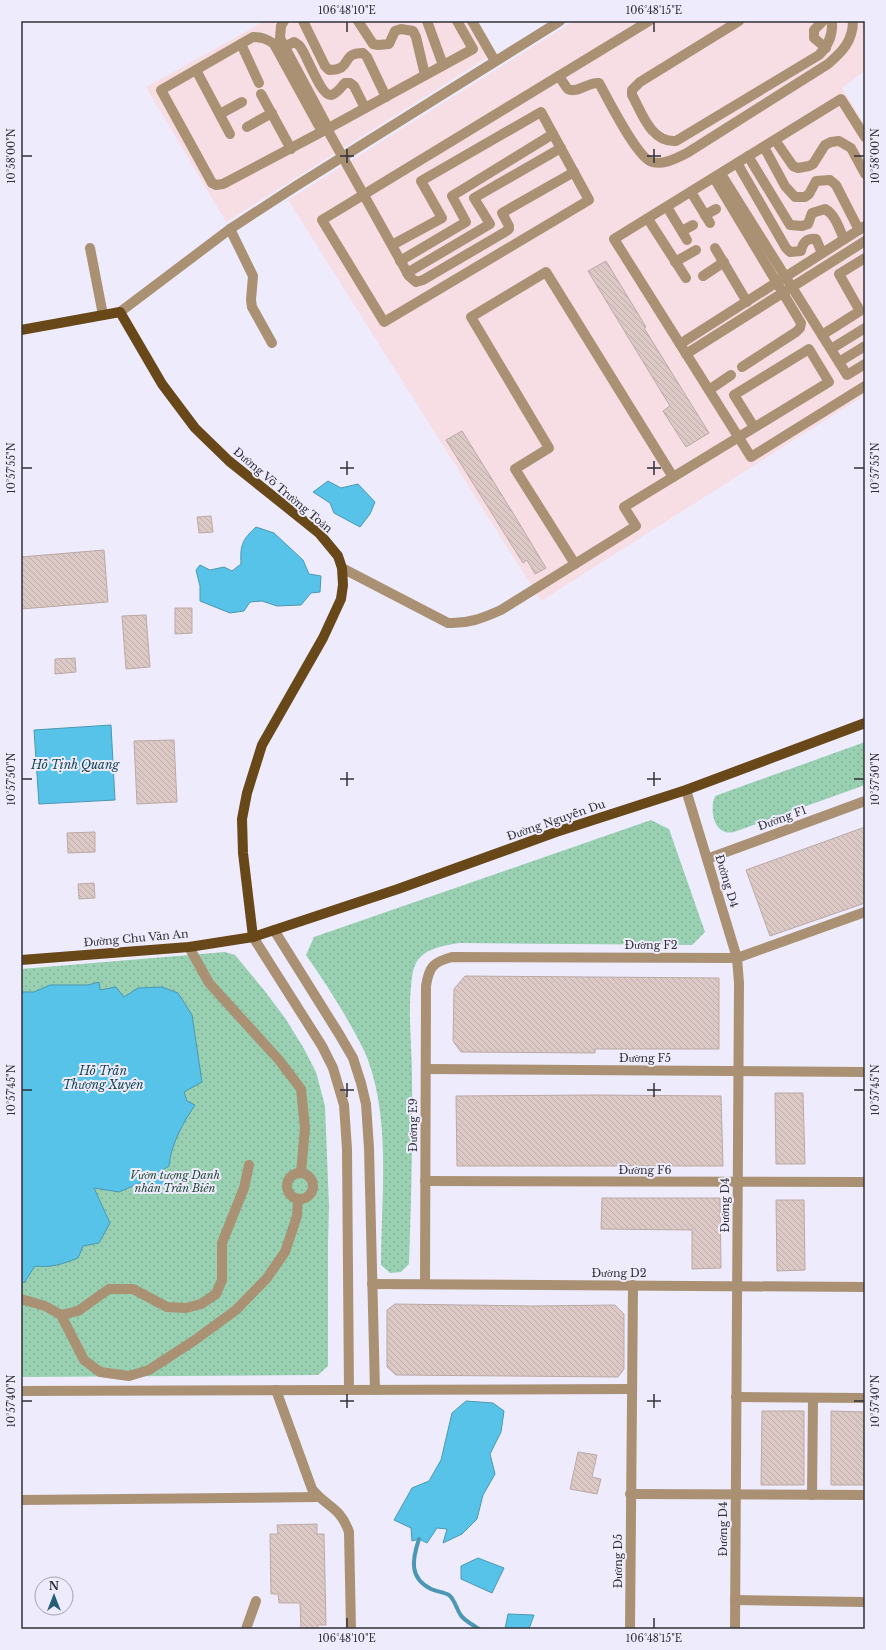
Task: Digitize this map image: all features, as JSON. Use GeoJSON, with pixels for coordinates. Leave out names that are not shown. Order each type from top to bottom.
{"type":"FeatureCollection","features":[{"type":"Feature","properties":{"kind":"main road"},"geometry":{"type":"LineString","coordinates":[[21,330],[120,312]]}},
{"type":"Feature","properties":{"kind":"main road","name":"Đường Võ Trường Toản"},"geometry":{"type":"LineString","coordinates":[[120,312],[162,384],[195,428],[229,461],[319,533],[338,556],[342,568],[343,585],[341,599],[323,638],[262,745],[247,793],[242,819],[242,852],[253,937]]}},
{"type":"Feature","properties":{"kind":"main road","name":"Đường Nguyễn Du"},"geometry":{"type":"LineString","coordinates":[[253,937],[398,889],[556,832],[686,790],[865,724]]}},
{"type":"Feature","properties":{"kind":"main road","name":"Đường Chu Văn An"},"geometry":{"type":"LineString","coordinates":[[21,960],[189,947],[253,937]]}},
{"type":"Feature","properties":{"kind":"street"},"geometry":{"type":"LineString","coordinates":[[284,21],[279,32],[280,38],[325,122],[327,129],[412,280],[416,282],[423,280],[505,232],[509,229],[509,226],[502,214],[574,172]]}},
{"type":"Feature","properties":{"kind":"street"},"geometry":{"type":"LineString","coordinates":[[303,21],[325,66],[329,70],[337,70],[342,68],[349,56],[355,53],[363,53],[367,57],[386,97]]}},
{"type":"Feature","properties":{"kind":"street"},"geometry":{"type":"LineString","coordinates":[[358,21],[372,44],[389,44],[395,31],[401,29],[413,31],[416,37],[425,75]]}},
{"type":"Feature","properties":{"kind":"street"},"geometry":{"type":"LineString","coordinates":[[427,21],[443,65]]}},
{"type":"Feature","properties":{"kind":"street"},"geometry":{"type":"LineString","coordinates":[[327,129],[319,126],[274,44],[268,40],[253,37],[161,90],[212,182],[216,185],[228,182],[291,149],[473,48],[457,21]]}},
{"type":"Feature","properties":{"kind":"street"},"geometry":{"type":"LineString","coordinates":[[472,21],[495,61]]}},
{"type":"Feature","properties":{"kind":"street"},"geometry":{"type":"LineString","coordinates":[[120,312],[230,229],[343,156],[560,21]]}},
{"type":"Feature","properties":{"kind":"street"},"geometry":{"type":"LineString","coordinates":[[392,246],[442,218],[422,181],[541,112],[589,200],[384,322],[322,220],[649,21]]}},
{"type":"Feature","properties":{"kind":"street"},"geometry":{"type":"LineString","coordinates":[[739,21],[640,82],[632,90],[632,95],[654,134],[669,142],[676,141],[819,55],[826,48],[830,39],[832,21]]}},
{"type":"Feature","properties":{"kind":"street"},"geometry":{"type":"LineString","coordinates":[[823,21],[814,30],[814,38],[826,48]]}},
{"type":"Feature","properties":{"kind":"street"},"geometry":{"type":"LineString","coordinates":[[559,76],[568,89],[574,90],[580,89],[588,84],[599,84],[639,152],[650,162],[661,163],[673,160],[687,153],[828,64],[840,54],[849,42],[853,30],[853,21]]}},
{"type":"Feature","properties":{"kind":"street"},"geometry":{"type":"LineString","coordinates":[[286,49],[288,45],[294,42],[301,46],[324,92],[332,95],[345,83],[350,83],[354,86],[365,108]]}},
{"type":"Feature","properties":{"kind":"street"},"geometry":{"type":"LineString","coordinates":[[241,44],[259,83]]}},
{"type":"Feature","properties":{"kind":"street"},"geometry":{"type":"LineString","coordinates":[[196,70],[230,134]]}},
{"type":"Feature","properties":{"kind":"street"},"geometry":{"type":"LineString","coordinates":[[261,94],[291,149]]}},
{"type":"Feature","properties":{"kind":"street"},"geometry":{"type":"LineString","coordinates":[[865,137],[841,99],[614,239],[751,457],[865,386]]}},
{"type":"Feature","properties":{"kind":"street"},"geometry":{"type":"LineString","coordinates":[[220,114],[242,102]]}},
{"type":"Feature","properties":{"kind":"street"},"geometry":{"type":"LineString","coordinates":[[247,127],[272,113]]}},
{"type":"Feature","properties":{"kind":"street"},"geometry":{"type":"LineString","coordinates":[[400,260],[466,222],[452,196],[553,134]]}},
{"type":"Feature","properties":{"kind":"street"},"geometry":{"type":"LineString","coordinates":[[775,140],[793,166],[798,168],[813,164],[825,145],[831,142],[839,141],[851,148],[865,174]]}},
{"type":"Feature","properties":{"kind":"street"},"geometry":{"type":"LineString","coordinates":[[680,344],[862,228],[836,185],[830,180],[816,181],[809,194],[805,197],[795,197],[786,186],[764,147]]}},
{"type":"Feature","properties":{"kind":"street"},"geometry":{"type":"LineString","coordinates":[[407,273],[490,224],[474,198],[561,148]]}},
{"type":"Feature","properties":{"kind":"street"},"geometry":{"type":"LineString","coordinates":[[748,156],[790,225],[802,226],[808,224],[812,213],[825,209],[834,217],[844,239]]}},
{"type":"Feature","properties":{"kind":"street"},"geometry":{"type":"LineString","coordinates":[[737,163],[786,248],[790,252],[801,251],[802,245],[806,241],[816,239],[822,253]]}},
{"type":"Feature","properties":{"kind":"street"},"geometry":{"type":"LineString","coordinates":[[717,176],[786,277],[847,375],[865,364]]}},
{"type":"Feature","properties":{"kind":"street"},"geometry":{"type":"LineString","coordinates":[[717,176],[801,323],[800,328],[796,332],[742,367]]}},
{"type":"Feature","properties":{"kind":"street"},"geometry":{"type":"LineString","coordinates":[[691,192],[708,219],[716,209]]}},
{"type":"Feature","properties":{"kind":"street"},"geometry":{"type":"LineString","coordinates":[[667,207],[687,240]]}},
{"type":"Feature","properties":{"kind":"street"},"geometry":{"type":"LineString","coordinates":[[648,219],[686,278]]}},
{"type":"Feature","properties":{"kind":"street"},"geometry":{"type":"LineString","coordinates":[[682,231],[693,225]]}},
{"type":"Feature","properties":{"kind":"street"},"geometry":{"type":"LineString","coordinates":[[230,229],[253,276],[251,300],[252,307],[272,343]]}},
{"type":"Feature","properties":{"kind":"street"},"geometry":{"type":"LineString","coordinates":[[686,354],[865,241]]}},
{"type":"Feature","properties":{"kind":"street"},"geometry":{"type":"LineString","coordinates":[[90,248],[103,315]]}},
{"type":"Feature","properties":{"kind":"street"},"geometry":{"type":"LineString","coordinates":[[715,248],[747,302]]}},
{"type":"Feature","properties":{"kind":"street"},"geometry":{"type":"LineString","coordinates":[[675,262],[696,250]]}},
{"type":"Feature","properties":{"kind":"street"},"geometry":{"type":"LineString","coordinates":[[822,335],[860,311],[839,274],[865,258]]}},
{"type":"Feature","properties":{"kind":"street"},"geometry":{"type":"LineString","coordinates":[[703,276],[724,262]]}},
{"type":"Feature","properties":{"kind":"street"},"geometry":{"type":"LineString","coordinates":[[575,564],[515,469],[549,448],[472,317],[546,272],[673,476]]}},
{"type":"Feature","properties":{"kind":"street"},"geometry":{"type":"LineString","coordinates":[[831,350],[865,328]]}},
{"type":"Feature","properties":{"kind":"street"},"geometry":{"type":"LineString","coordinates":[[839,362],[865,346]]}},
{"type":"Feature","properties":{"kind":"street"},"geometry":{"type":"LineString","coordinates":[[342,568],[448,623],[462,624],[501,610],[636,526],[624,507],[738,436],[754,427],[829,382],[809,349],[734,394],[754,427]]}},
{"type":"Feature","properties":{"kind":"street"},"geometry":{"type":"LineString","coordinates":[[709,390],[731,375]]}},
{"type":"Feature","properties":{"kind":"street","name":"Đường D4"},"geometry":{"type":"LineString","coordinates":[[686,790],[737,958],[738,1071],[735,1629]]}},
{"type":"Feature","properties":{"kind":"street","name":"Đường F1"},"geometry":{"type":"LineString","coordinates":[[707,859],[865,801]]}},
{"type":"Feature","properties":{"kind":"street","name":"Đường F2"},"geometry":{"type":"LineString","coordinates":[[432,968],[437,961],[452,956],[737,958],[865,912]]}},
{"type":"Feature","properties":{"kind":"street"},"geometry":{"type":"LineString","coordinates":[[274,930],[353,1058],[362,1083],[368,1126],[374,1390]]}},
{"type":"Feature","properties":{"kind":"street"},"geometry":{"type":"LineString","coordinates":[[253,937],[322,1046],[333,1068],[344,1105],[347,1149],[349,1390]]}},
{"type":"Feature","properties":{"kind":"street"},"geometry":{"type":"LineString","coordinates":[[189,947],[209,982],[275,1055],[301,1089],[305,1128],[301,1173]]}},
{"type":"Feature","properties":{"kind":"street","name":"Đường E9"},"geometry":{"type":"LineString","coordinates":[[425,1284],[426,986],[428,973],[432,968]]}},
{"type":"Feature","properties":{"kind":"street","name":"Đường F5"},"geometry":{"type":"LineString","coordinates":[[426,1069],[865,1072]]}},
{"type":"Feature","properties":{"kind":"street"},"geometry":{"type":"LineString","coordinates":[[61,1315],[78,1311],[109,1289],[133,1289],[167,1306],[186,1308],[201,1304],[216,1294],[222,1280],[222,1243],[244,1188],[249,1165]]}},
{"type":"Feature","properties":{"kind":"street"},"geometry":{"type":"LineString","coordinates":[[301,1173],[309,1177],[313,1187],[312,1192],[308,1196],[298,1199],[293,1198],[289,1194],[287,1183],[292,1176],[301,1173]]}},
{"type":"Feature","properties":{"kind":"street","name":"Đường F6"},"geometry":{"type":"LineString","coordinates":[[425,1182],[865,1182]]}},
{"type":"Feature","properties":{"kind":"street"},"geometry":{"type":"LineString","coordinates":[[21,1299],[45,1306],[61,1315],[84,1360],[100,1372],[129,1376],[149,1370],[195,1340],[236,1310],[267,1278],[285,1252],[297,1216],[298,1199]]}},
{"type":"Feature","properties":{"kind":"street","name":"Đường D2"},"geometry":{"type":"LineString","coordinates":[[372,1284],[865,1287]]}},
{"type":"Feature","properties":{"kind":"street","name":"Đường D5"},"geometry":{"type":"LineString","coordinates":[[630,1629],[633,1286]]}},
{"type":"Feature","properties":{"kind":"street"},"geometry":{"type":"LineString","coordinates":[[21,1391],[632,1389]]}},
{"type":"Feature","properties":{"kind":"street"},"geometry":{"type":"LineString","coordinates":[[276,1390],[312,1489],[318,1497],[339,1512],[346,1522],[350,1532],[351,1629]]}},
{"type":"Feature","properties":{"kind":"street"},"geometry":{"type":"LineString","coordinates":[[736,1397],[865,1398]]}},
{"type":"Feature","properties":{"kind":"street"},"geometry":{"type":"LineString","coordinates":[[812,1495],[813,1398]]}},
{"type":"Feature","properties":{"kind":"street"},"geometry":{"type":"LineString","coordinates":[[630,1494],[865,1495]]}},
{"type":"Feature","properties":{"kind":"street"},"geometry":{"type":"LineString","coordinates":[[21,1500],[318,1497]]}},
{"type":"Feature","properties":{"kind":"street"},"geometry":{"type":"LineString","coordinates":[[735,1600],[865,1602]]}},
{"type":"Feature","properties":{"kind":"street"},"geometry":{"type":"LineString","coordinates":[[246,1629],[256,1601]]}},
{"type":"Feature","properties":{"kind":"shaded area"},"geometry":{"type":"Polygon","coordinates":[[[265,21],[467,21],[488,57],[226,222],[146,87],[265,21]]]}},
{"type":"Feature","properties":{"kind":"shaded area"},"geometry":{"type":"Polygon","coordinates":[[[574,21],[865,21],[865,71],[842,88],[865,125],[865,395],[541,601],[288,200],[574,21]]]}},
{"type":"Feature","properties":{"kind":"green space"},"geometry":{"type":"Polygon","coordinates":[[[865,742],[865,785],[734,832],[722,830],[715,821],[713,815],[713,802],[715,796],[865,742]]]}},
{"type":"Feature","properties":{"kind":"green space"},"geometry":{"type":"Polygon","coordinates":[[[651,820],[669,829],[705,932],[692,945],[459,943],[428,951],[415,965],[413,970],[410,997],[412,1124],[409,1264],[401,1272],[390,1273],[381,1265],[383,1161],[380,1109],[375,1084],[367,1057],[356,1035],[332,994],[306,955],[314,937],[651,820]]]}},
{"type":"Feature","properties":{"kind":"green space","name":"Vườn tượng Danh nhân Trấn Biên"},"geometry":{"type":"Polygon","coordinates":[[[225,952],[235,955],[285,1018],[316,1072],[325,1106],[329,1206],[328,1366],[318,1375],[21,1377],[21,969],[225,952]]]}},
{"type":"Feature","properties":{"kind":"water"},"geometry":{"type":"Polygon","coordinates":[[[328,481],[341,488],[358,484],[375,502],[370,514],[360,527],[334,513],[330,503],[313,492],[328,481]]]}},
{"type":"Feature","properties":{"kind":"water"},"geometry":{"type":"Polygon","coordinates":[[[256,527],[274,533],[303,560],[309,574],[321,576],[320,592],[311,593],[301,605],[277,606],[262,601],[250,602],[244,611],[230,613],[200,601],[200,586],[196,570],[200,565],[210,570],[224,567],[232,571],[241,564],[243,543],[256,527]]]}},
{"type":"Feature","properties":{"kind":"water","name":"Hồ Tịnh Quang"},"geometry":{"type":"Polygon","coordinates":[[[111,725],[115,800],[39,804],[34,730],[111,725]]]}},
{"type":"Feature","properties":{"kind":"water","name":"Hồ Trần Thượng Xuyên"},"geometry":{"type":"Polygon","coordinates":[[[99,982],[100,990],[116,987],[124,997],[138,988],[162,987],[178,993],[192,1015],[202,1082],[184,1092],[187,1101],[195,1105],[178,1134],[172,1150],[169,1166],[159,1172],[170,1186],[148,1186],[140,1183],[119,1192],[94,1188],[110,1223],[99,1243],[83,1246],[78,1258],[62,1264],[35,1266],[24,1283],[21,1280],[21,992],[34,992],[50,985],[88,985],[99,982]]]}},
{"type":"Feature","properties":{"kind":"water"},"geometry":{"type":"Polygon","coordinates":[[[466,1401],[493,1403],[504,1411],[501,1432],[490,1454],[495,1474],[483,1495],[477,1519],[462,1534],[443,1543],[447,1529],[437,1528],[427,1543],[419,1539],[412,1541],[411,1528],[394,1520],[412,1488],[429,1481],[441,1460],[452,1413],[466,1401]]]}},
{"type":"Feature","properties":{"kind":"water"},"geometry":{"type":"Polygon","coordinates":[[[478,1558],[504,1568],[492,1593],[461,1579],[461,1566],[478,1558]]]}},
{"type":"Feature","properties":{"kind":"water"},"geometry":{"type":"Polygon","coordinates":[[[508,1614],[534,1615],[529,1629],[505,1629],[508,1614]]]}},
{"type":"Feature","properties":{"kind":"building"},"geometry":{"type":"Polygon","coordinates":[[[606,261],[646,327],[644,328],[709,433],[686,447],[663,411],[670,406],[588,271],[606,261]]]}},
{"type":"Feature","properties":{"kind":"building"},"geometry":{"type":"Polygon","coordinates":[[[462,431],[546,568],[535,574],[527,560],[523,563],[446,440],[462,431]]]}},
{"type":"Feature","properties":{"kind":"building"},"geometry":{"type":"Polygon","coordinates":[[[211,516],[213,532],[199,533],[197,517],[211,516]]]}},
{"type":"Feature","properties":{"kind":"building"},"geometry":{"type":"Polygon","coordinates":[[[104,550],[108,602],[21,609],[21,557],[104,550]]]}},
{"type":"Feature","properties":{"kind":"building"},"geometry":{"type":"Polygon","coordinates":[[[175,608],[192,608],[192,633],[175,634],[175,608]]]}},
{"type":"Feature","properties":{"kind":"building"},"geometry":{"type":"Polygon","coordinates":[[[146,615],[150,667],[126,669],[122,616],[146,615]]]}},
{"type":"Feature","properties":{"kind":"building"},"geometry":{"type":"Polygon","coordinates":[[[75,658],[76,672],[55,674],[55,659],[75,658]]]}},
{"type":"Feature","properties":{"kind":"building"},"geometry":{"type":"Polygon","coordinates":[[[174,740],[177,802],[137,804],[134,741],[174,740]]]}},
{"type":"Feature","properties":{"kind":"building"},"geometry":{"type":"Polygon","coordinates":[[[865,827],[865,903],[770,936],[746,870],[865,827]]]}},
{"type":"Feature","properties":{"kind":"building"},"geometry":{"type":"Polygon","coordinates":[[[95,832],[95,852],[68,853],[67,833],[95,832]]]}},
{"type":"Feature","properties":{"kind":"building"},"geometry":{"type":"Polygon","coordinates":[[[94,883],[95,898],[79,899],[78,884],[94,883]]]}},
{"type":"Feature","properties":{"kind":"building"},"geometry":{"type":"Polygon","coordinates":[[[465,976],[719,978],[719,1049],[595,1049],[595,1053],[461,1052],[453,1041],[454,989],[465,976]]]}},
{"type":"Feature","properties":{"kind":"building"},"geometry":{"type":"Polygon","coordinates":[[[775,1093],[803,1093],[805,1164],[776,1164],[775,1093]]]}},
{"type":"Feature","properties":{"kind":"building"},"geometry":{"type":"Polygon","coordinates":[[[456,1096],[721,1096],[723,1166],[457,1166],[456,1096]]]}},
{"type":"Feature","properties":{"kind":"building"},"geometry":{"type":"Polygon","coordinates":[[[602,1198],[720,1198],[721,1268],[692,1269],[692,1230],[601,1229],[602,1198]]]}},
{"type":"Feature","properties":{"kind":"building"},"geometry":{"type":"Polygon","coordinates":[[[776,1200],[804,1200],[805,1270],[777,1271],[776,1200]]]}},
{"type":"Feature","properties":{"kind":"building"},"geometry":{"type":"Polygon","coordinates":[[[395,1304],[533,1306],[615,1305],[624,1314],[624,1369],[618,1377],[396,1375],[387,1367],[387,1310],[395,1304]]]}},
{"type":"Feature","properties":{"kind":"building"},"geometry":{"type":"Polygon","coordinates":[[[762,1411],[804,1411],[804,1485],[761,1485],[762,1411]]]}},
{"type":"Feature","properties":{"kind":"building"},"geometry":{"type":"Polygon","coordinates":[[[831,1411],[865,1412],[865,1485],[831,1485],[831,1411]]]}},
{"type":"Feature","properties":{"kind":"building"},"geometry":{"type":"Polygon","coordinates":[[[578,1452],[597,1455],[592,1477],[601,1479],[597,1494],[570,1489],[578,1452]]]}},
{"type":"Feature","properties":{"kind":"building"},"geometry":{"type":"Polygon","coordinates":[[[317,1524],[317,1534],[324,1534],[326,1625],[318,1625],[318,1629],[301,1629],[300,1603],[279,1603],[278,1594],[271,1594],[270,1534],[278,1534],[277,1525],[317,1524]]]}},
{"type":"Feature","properties":{"kind":"waterway"},"geometry":{"type":"LineString","coordinates":[[419,1539],[414,1561],[414,1568],[419,1580],[431,1589],[449,1595],[453,1599],[461,1616],[479,1629]]}}]}
